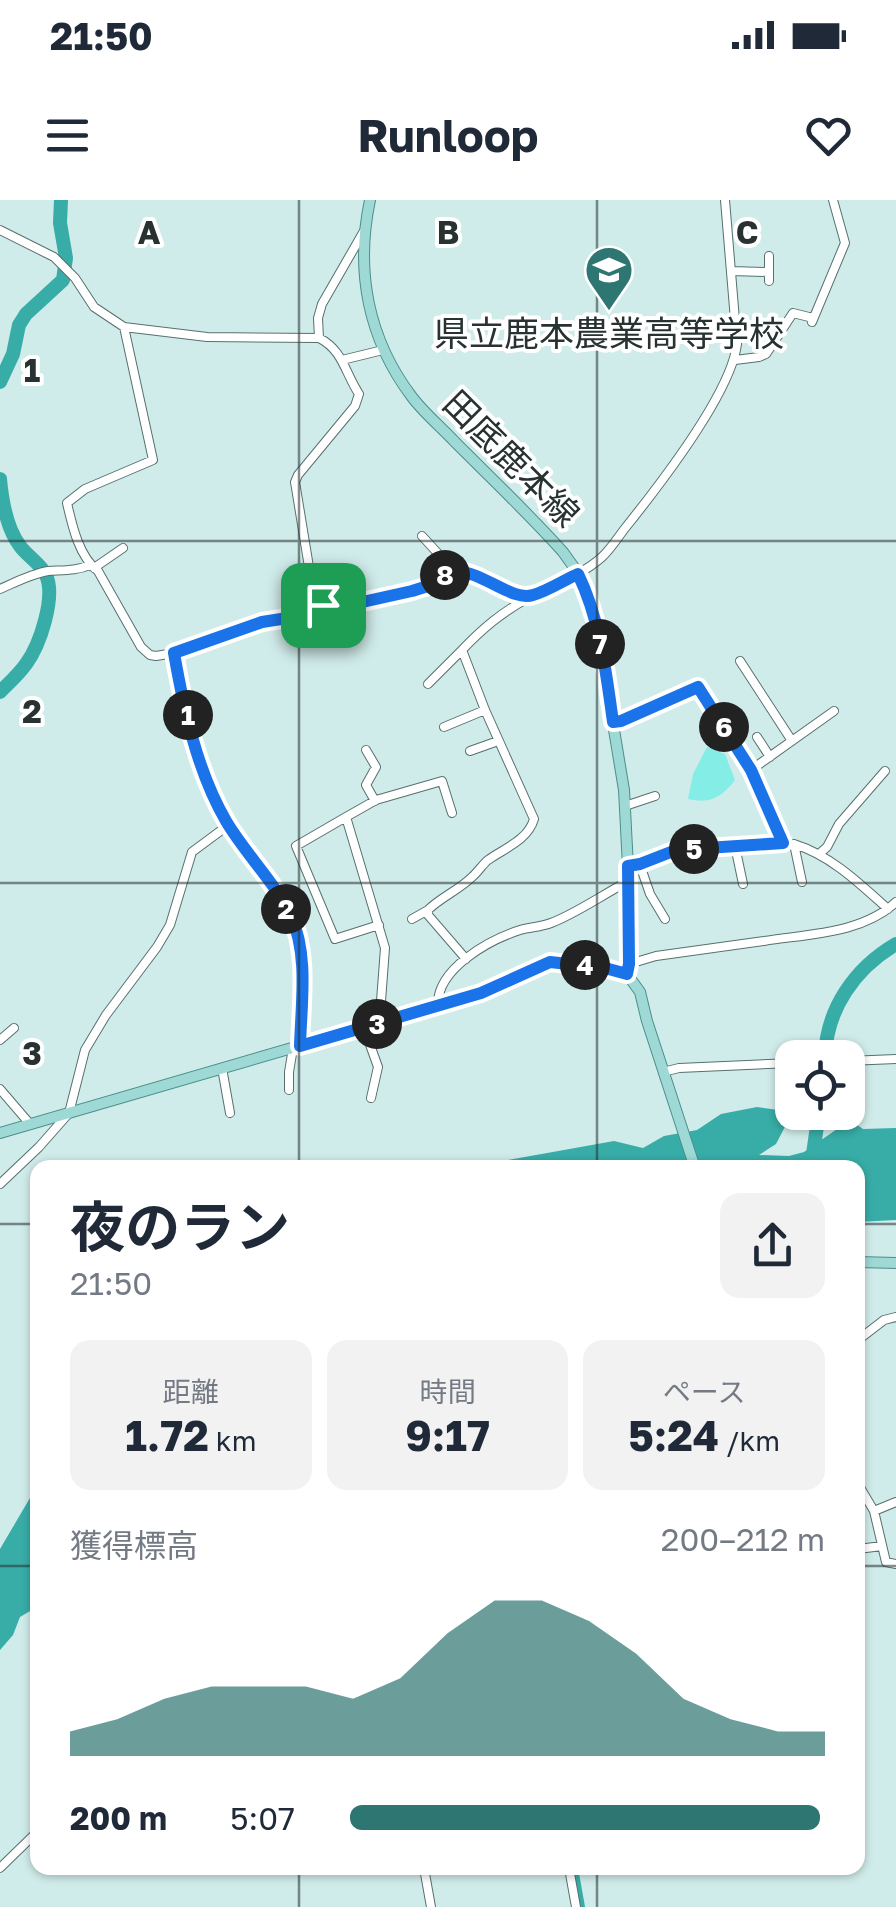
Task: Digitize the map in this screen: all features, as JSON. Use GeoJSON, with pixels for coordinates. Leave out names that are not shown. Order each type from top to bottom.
{"type":"FeatureCollection","features":[{"type":"Feature","properties":{"kind":"main road","name":"田底鹿本線"},"geometry":{"type":"LineString","coordinates":[[370,200],[363,265],[368,300],[383,350],[414,400],[550,538],[588,594],[597,627],[634,866],[628,882],[628,969],[640,992],[692,1160]]}},
{"type":"Feature","properties":{"kind":"main road"},"geometry":{"type":"LineString","coordinates":[[0,1133],[481,993],[550,962],[628,969]]}},
{"type":"Feature","properties":{"kind":"main road"},"geometry":{"type":"LineString","coordinates":[[865,1262],[896,1260]]}},
{"type":"Feature","properties":{"kind":"street"},"geometry":{"type":"LineString","coordinates":[[428,684],[492,620],[602,558],[659,486],[705,415],[735,360],[737,344],[725,200]]}},
{"type":"Feature","properties":{"kind":"street"},"geometry":{"type":"LineString","coordinates":[[735,360],[766,354],[793,312],[813,320],[845,243],[833,200]]}},
{"type":"Feature","properties":{"kind":"street"},"geometry":{"type":"LineString","coordinates":[[0,230],[54,257],[75,278],[94,307],[124,327],[206,338],[319,338],[332,344],[359,394],[356,406],[296,482],[309,567],[323,605]]}},
{"type":"Feature","properties":{"kind":"street"},"geometry":{"type":"LineString","coordinates":[[319,338],[322,304],[364,231]]}},
{"type":"Feature","properties":{"kind":"street"},"geometry":{"type":"LineString","coordinates":[[731,272],[768,276],[769,256]]}},
{"type":"Feature","properties":{"kind":"street"},"geometry":{"type":"LineString","coordinates":[[124,327],[153,460],[84,489],[67,503],[80,544],[146,652],[156,656],[174,653],[323,605],[412,591],[454,571],[470,571],[517,595],[530,597]]}},
{"type":"Feature","properties":{"kind":"street"},"geometry":{"type":"LineString","coordinates":[[342,360],[383,350]]}},
{"type":"Feature","properties":{"kind":"street"},"geometry":{"type":"LineString","coordinates":[[422,536],[454,571]]}},
{"type":"Feature","properties":{"kind":"street"},"geometry":{"type":"LineString","coordinates":[[0,589],[27,576],[92,566],[123,548]]}},
{"type":"Feature","properties":{"kind":"street"},"geometry":{"type":"LineString","coordinates":[[412,919],[472,878],[486,862],[532,828],[534,819],[462,650]]}},
{"type":"Feature","properties":{"kind":"street"},"geometry":{"type":"LineString","coordinates":[[174,653],[202,771],[227,822],[292,917],[302,978],[290,1090]]}},
{"type":"Feature","properties":{"kind":"street"},"geometry":{"type":"LineString","coordinates":[[740,660],[792,741]]}},
{"type":"Feature","properties":{"kind":"street"},"geometry":{"type":"LineString","coordinates":[[613,722],[698,687],[751,770],[783,843]]}},
{"type":"Feature","properties":{"kind":"street"},"geometry":{"type":"LineString","coordinates":[[444,727],[485,710]]}},
{"type":"Feature","properties":{"kind":"street"},"geometry":{"type":"LineString","coordinates":[[751,770],[834,711]]}},
{"type":"Feature","properties":{"kind":"street"},"geometry":{"type":"LineString","coordinates":[[757,737],[770,757]]}},
{"type":"Feature","properties":{"kind":"street"},"geometry":{"type":"LineString","coordinates":[[470,751],[498,740]]}},
{"type":"Feature","properties":{"kind":"street"},"geometry":{"type":"LineString","coordinates":[[366,750],[376,767],[366,786],[374,801]]}},
{"type":"Feature","properties":{"kind":"street"},"geometry":{"type":"LineString","coordinates":[[819,854],[839,824],[885,771]]}},
{"type":"Feature","properties":{"kind":"street"},"geometry":{"type":"LineString","coordinates":[[378,926],[335,939],[296,846],[374,801],[442,781],[452,813]]}},
{"type":"Feature","properties":{"kind":"street"},"geometry":{"type":"LineString","coordinates":[[626,806],[655,796]]}},
{"type":"Feature","properties":{"kind":"street"},"geometry":{"type":"LineString","coordinates":[[346,817],[386,948],[383,1022]]}},
{"type":"Feature","properties":{"kind":"street"},"geometry":{"type":"LineString","coordinates":[[0,1184],[69,1113],[85,1050],[170,925],[192,852],[227,822]]}},
{"type":"Feature","properties":{"kind":"street"},"geometry":{"type":"LineString","coordinates":[[628,969],[656,956],[826,933],[870,919],[892,905],[819,854],[783,843],[676,850],[634,866],[664,918]]}},
{"type":"Feature","properties":{"kind":"street"},"geometry":{"type":"LineString","coordinates":[[794,844],[802,882]]}},
{"type":"Feature","properties":{"kind":"street"},"geometry":{"type":"LineString","coordinates":[[735,846],[742,884]]}},
{"type":"Feature","properties":{"kind":"street"},"geometry":{"type":"LineString","coordinates":[[438,1006],[440,987],[447,975],[466,959],[502,937],[550,923],[628,882]]}},
{"type":"Feature","properties":{"kind":"street"},"geometry":{"type":"LineString","coordinates":[[428,910],[428,916],[466,959]]}},
{"type":"Feature","properties":{"kind":"street"},"geometry":{"type":"LineString","coordinates":[[0,1040],[14,1028]]}},
{"type":"Feature","properties":{"kind":"street"},"geometry":{"type":"LineString","coordinates":[[364,1028],[378,1067],[371,1098]]}},
{"type":"Feature","properties":{"kind":"street"},"geometry":{"type":"LineString","coordinates":[[865,1060],[896,1059]]}},
{"type":"Feature","properties":{"kind":"street"},"geometry":{"type":"LineString","coordinates":[[664,1072],[775,1064]]}},
{"type":"Feature","properties":{"kind":"street"},"geometry":{"type":"LineString","coordinates":[[222,1068],[230,1113]]}},
{"type":"Feature","properties":{"kind":"street"},"geometry":{"type":"LineString","coordinates":[[0,1089],[30,1124]]}},
{"type":"Feature","properties":{"kind":"street"},"geometry":{"type":"LineString","coordinates":[[865,1335],[884,1320],[896,1318]]}},
{"type":"Feature","properties":{"kind":"street"},"geometry":{"type":"LineString","coordinates":[[865,1496],[874,1511],[886,1562],[896,1564]]}},
{"type":"Feature","properties":{"kind":"street"},"geometry":{"type":"LineString","coordinates":[[874,1511],[896,1502]]}},
{"type":"Feature","properties":{"kind":"street"},"geometry":{"type":"LineString","coordinates":[[865,1547],[882,1546]]}},
{"type":"Feature","properties":{"kind":"street"},"geometry":{"type":"LineString","coordinates":[[0,1868],[30,1839]]}},
{"type":"Feature","properties":{"kind":"street"},"geometry":{"type":"LineString","coordinates":[[425,1875],[432,1907]]}},
{"type":"Feature","properties":{"kind":"street"},"geometry":{"type":"LineString","coordinates":[[569,1875],[576,1907]]}},
{"type":"Feature","properties":{"kind":"shaded area"},"geometry":{"type":"Polygon","coordinates":[[[707,747],[725,754],[735,780],[714,798],[688,799],[693,774],[707,747]]]}},
{"type":"Feature","properties":{"kind":"shaded area"},"geometry":{"type":"Polygon","coordinates":[[[757,1107],[775,1110],[775,1130],[783,1130],[776,1144],[759,1155],[789,1156],[804,1152],[836,1130],[896,1128],[896,1220],[865,1222],[865,1160],[508,1160],[614,1141],[643,1148],[664,1136],[697,1130],[721,1114],[757,1107]]]}},
{"type":"Feature","properties":{"kind":"shaded area"},"geometry":{"type":"Polygon","coordinates":[[[30,1498],[30,1611],[20,1617],[13,1635],[0,1650],[0,1549],[30,1498]]]}},
{"type":"Feature","properties":{"kind":"waterway"},"geometry":{"type":"LineString","coordinates":[[0,382],[13,354],[19,325],[63,280],[66,258],[61,200]]}},
{"type":"Feature","properties":{"kind":"waterway"},"geometry":{"type":"LineString","coordinates":[[0,479],[15,539],[44,571],[49,584],[45,621],[31,656],[0,692]]}},
{"type":"Feature","properties":{"kind":"waterway"},"geometry":{"type":"LineString","coordinates":[[827,1040],[837,1007],[856,978],[896,944]]}},
{"type":"Feature","properties":{"kind":"waterway"},"geometry":{"type":"LineString","coordinates":[[812,1160],[816,1130]]}},
{"type":"Feature","properties":{"kind":"waterway"},"geometry":{"type":"LineString","coordinates":[[575,1875],[581,1907]]}},
{"type":"Feature","properties":{"kind":"place","name":"県立鹿本農業高等学校"},"geometry":{"type":"Point","coordinates":[609,312]}},
{"type":"Feature","properties":{"kind":"route"},"geometry":{"type":"LineString","coordinates":[[456,571],[470,571],[517,595],[530,597],[578,574],[597,627],[613,722],[698,687],[751,770],[783,843],[676,850],[628,866],[627,974],[550,962],[481,993],[300,1046],[302,978],[292,917],[227,822],[202,771],[174,653],[323,605],[412,591],[456,571]]}}]}
